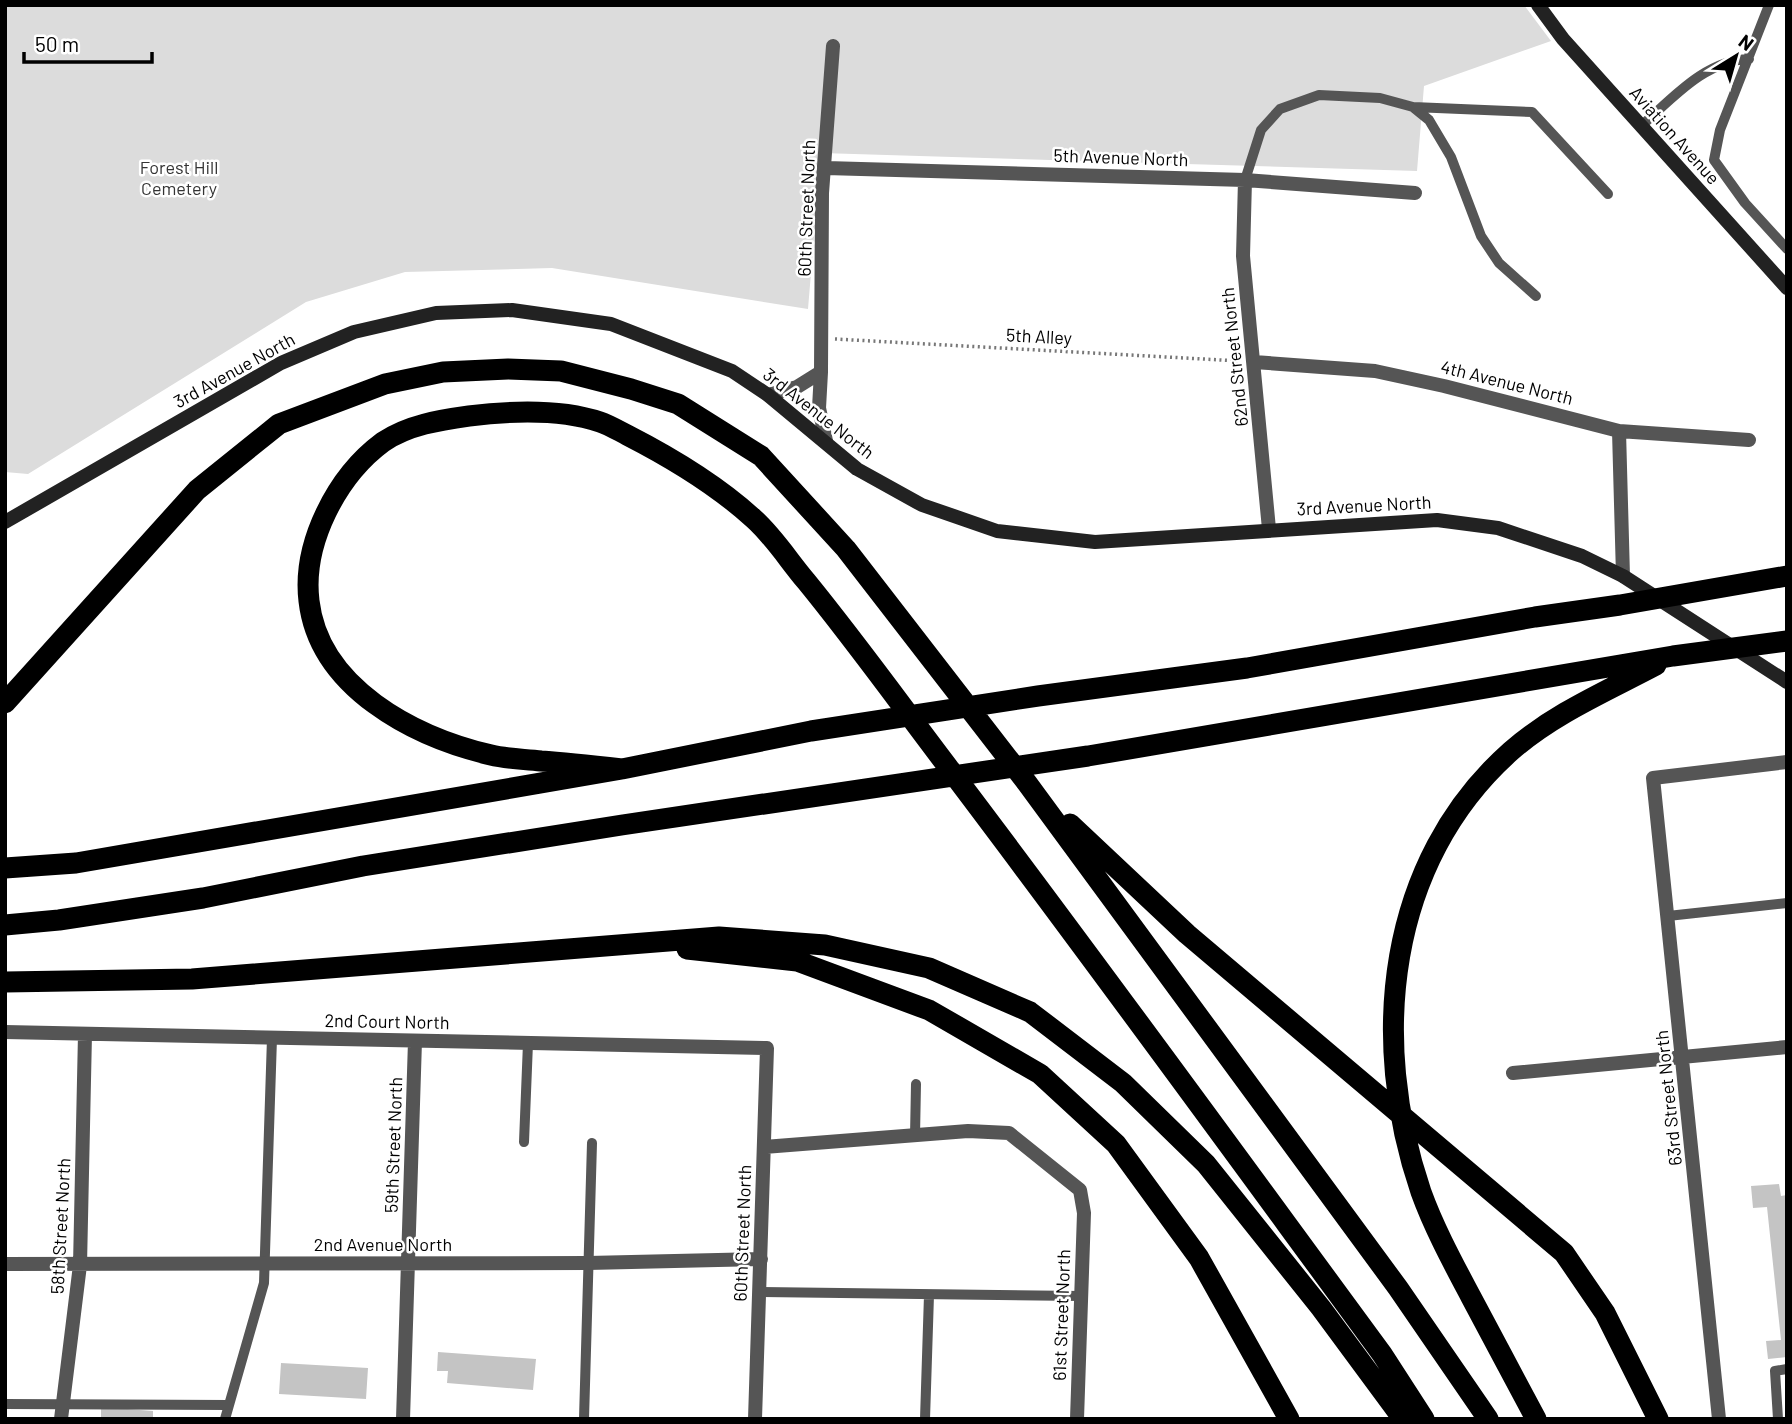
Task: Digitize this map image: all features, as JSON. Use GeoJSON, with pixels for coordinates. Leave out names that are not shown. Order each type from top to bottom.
{"type":"FeatureCollection","features":[{"type":"Feature","properties":{"kind":"highway"},"geometry":{"type":"LineString","coordinates":[[5,703],[197,490],[279,424],[386,384],[443,373],[508,369],[561,371],[631,388],[678,404],[761,456],[846,549],[1027,783],[1390,1278],[1488,1419]]}},
{"type":"Feature","properties":{"kind":"highway"},"geometry":{"type":"LineString","coordinates":[[622,769],[495,756],[446,741],[409,726],[357,690],[329,658],[315,626],[308,599],[310,565],[317,534],[333,500],[362,458],[393,436],[435,421],[506,411],[547,413],[600,422],[638,441],[673,461],[756,520],[824,603],[1010,848],[1382,1354],[1424,1419]]}},
{"type":"Feature","properties":{"kind":"highway"},"geometry":{"type":"LineString","coordinates":[[5,868],[76,863],[622,769],[811,732],[1038,696],[1247,668],[1777,577]]}},
{"type":"Feature","properties":{"kind":"highway"},"geometry":{"type":"LineString","coordinates":[[5,925],[59,920],[203,898],[363,866],[854,789],[1088,756],[1569,673],[1787,641]]}},
{"type":"Feature","properties":{"kind":"highway"},"geometry":{"type":"LineString","coordinates":[[1536,1419],[1448,1252],[1422,1192],[1402,1114],[1393,1036],[1396,973],[1403,933],[1420,879],[1442,836],[1468,797],[1511,751],[1545,725],[1673,656]]}},
{"type":"Feature","properties":{"kind":"highway"},"geometry":{"type":"LineString","coordinates":[[1027,783],[1187,934],[1564,1253],[1605,1312],[1658,1419]]}},
{"type":"Feature","properties":{"kind":"highway"},"geometry":{"type":"LineString","coordinates":[[5,982],[192,979],[719,937],[825,944],[929,968],[1030,1012],[1123,1083],[1206,1164],[1321,1308],[1403,1419]]}},
{"type":"Feature","properties":{"kind":"highway"},"geometry":{"type":"LineString","coordinates":[[640,944],[797,961],[929,1010],[1040,1074],[1116,1144],[1199,1258],[1289,1419]]}},
{"type":"Feature","properties":{"kind":"highway"},"geometry":{"type":"LineString","coordinates":[[1269,1382],[1304,1419]]}},
{"type":"Feature","properties":{"kind":"street","name":"Aviation Avenue"},"geometry":{"type":"LineString","coordinates":[[1538,5],[1563,39],[1787,288]]}},
{"type":"Feature","properties":{"kind":"street","name":"60th Street North"},"geometry":{"type":"LineString","coordinates":[[826,441],[819,408],[822,193],[826,168],[833,46]]}},
{"type":"Feature","properties":{"kind":"street","name":"5th Avenue North"},"geometry":{"type":"LineString","coordinates":[[826,168],[1245,180],[1415,193]]}},
{"type":"Feature","properties":{"kind":"street","name":"62nd Street North"},"geometry":{"type":"LineString","coordinates":[[1245,180],[1243,256],[1269,529]]}},
{"type":"Feature","properties":{"kind":"street","name":"3rd Avenue North"},"geometry":{"type":"LineString","coordinates":[[5,522],[281,363],[354,332],[436,313],[512,310],[611,324],[732,371],[768,395],[857,469],[922,505],[997,531],[1095,542],[1437,520],[1498,528],[1582,556],[1623,576],[1787,682]]}},
{"type":"Feature","properties":{"kind":"street","name":"4th Avenue North"},"geometry":{"type":"LineString","coordinates":[[1254,362],[1375,371],[1619,431],[1749,440]]}},
{"type":"Feature","properties":{"kind":"street"},"geometry":{"type":"LineString","coordinates":[[768,395],[797,387],[821,372]]}},
{"type":"Feature","properties":{"kind":"street"},"geometry":{"type":"LineString","coordinates":[[1619,431],[1623,576]]}},
{"type":"Feature","properties":{"kind":"street","name":"63rd Street North"},"geometry":{"type":"LineString","coordinates":[[1718,1417],[1653,778],[1787,762]]}},
{"type":"Feature","properties":{"kind":"street","name":"2nd Court North"},"geometry":{"type":"LineString","coordinates":[[5,1032],[767,1048]]}},
{"type":"Feature","properties":{"kind":"street","name":"58th Street North"},"geometry":{"type":"LineString","coordinates":[[62,1412],[80,1265],[85,1034]]}},
{"type":"Feature","properties":{"kind":"street","name":"59th Street North"},"geometry":{"type":"LineString","coordinates":[[402,1419],[415,1041]]}},
{"type":"Feature","properties":{"kind":"street"},"geometry":{"type":"LineString","coordinates":[[1513,1073],[1787,1047]]}},
{"type":"Feature","properties":{"kind":"street","name":"60th Street North"},"geometry":{"type":"LineString","coordinates":[[755,1419],[767,1048]]}},
{"type":"Feature","properties":{"kind":"street","name":"61st Street North"},"geometry":{"type":"LineString","coordinates":[[915,1136],[968,1131],[1009,1133],[1080,1190],[1084,1213],[1077,1419]]}},
{"type":"Feature","properties":{"kind":"street"},"geometry":{"type":"LineString","coordinates":[[764,1147],[915,1136]]}},
{"type":"Feature","properties":{"kind":"street","name":"2nd Avenue North"},"geometry":{"type":"LineString","coordinates":[[5,1264],[589,1263],[761,1259]]}},
{"type":"Feature","properties":{"kind":"lane"},"geometry":{"type":"LineString","coordinates":[[1769,5],[1720,130],[1714,160],[1745,202],[1787,249]]}},
{"type":"Feature","properties":{"kind":"lane"},"geometry":{"type":"LineString","coordinates":[[1641,126],[1707,70],[1734,60],[1749,59]]}},
{"type":"Feature","properties":{"kind":"lane"},"geometry":{"type":"LineString","coordinates":[[1245,180],[1261,130],[1280,109],[1319,95],[1380,98],[1413,107],[1532,112],[1608,194]]}},
{"type":"Feature","properties":{"kind":"lane"},"geometry":{"type":"LineString","coordinates":[[1413,107],[1429,120],[1451,157],[1481,236],[1499,263],[1536,296]]}},
{"type":"Feature","properties":{"kind":"lane"},"geometry":{"type":"LineString","coordinates":[[1668,916],[1787,904]]}},
{"type":"Feature","properties":{"kind":"lane"},"geometry":{"type":"LineString","coordinates":[[225,1419],[264,1283],[272,1038]]}},
{"type":"Feature","properties":{"kind":"lane"},"geometry":{"type":"LineString","coordinates":[[524,1142],[528,1043]]}},
{"type":"Feature","properties":{"kind":"lane"},"geometry":{"type":"LineString","coordinates":[[915,1136],[916,1084]]}},
{"type":"Feature","properties":{"kind":"lane"},"geometry":{"type":"LineString","coordinates":[[584,1419],[592,1143]]}},
{"type":"Feature","properties":{"kind":"lane"},"geometry":{"type":"LineString","coordinates":[[759,1292],[1080,1296]]}},
{"type":"Feature","properties":{"kind":"lane"},"geometry":{"type":"LineString","coordinates":[[925,1419],[929,1295]]}},
{"type":"Feature","properties":{"kind":"lane"},"geometry":{"type":"LineString","coordinates":[[1778,1419],[1775,1371],[1787,1369]]}},
{"type":"Feature","properties":{"kind":"lane"},"geometry":{"type":"LineString","coordinates":[[5,1404],[62,1412],[229,1405]]}},
{"type":"Feature","properties":{"kind":"path","name":"5th Alley"},"geometry":{"type":"LineString","coordinates":[[822,339],[1254,362]]}},
{"type":"Feature","properties":{"kind":"green space","name":"Forest Hill Cemetery"},"geometry":{"type":"Polygon","coordinates":[[[5,5],[1524,5],[1551,41],[1424,86],[1417,171],[821,153],[808,309],[552,268],[405,272],[306,302],[28,474],[5,472],[5,5]]]}},
{"type":"Feature","properties":{"kind":"building"},"geometry":{"type":"Polygon","coordinates":[[[1779,1184],[1781,1196],[1787,1195],[1787,1357],[1768,1359],[1766,1341],[1781,1340],[1767,1207],[1753,1208],[1751,1186],[1779,1184]]]}},
{"type":"Feature","properties":{"kind":"building"},"geometry":{"type":"Polygon","coordinates":[[[438,1352],[536,1359],[533,1390],[447,1383],[448,1371],[437,1371],[438,1352]]]}},
{"type":"Feature","properties":{"kind":"building"},"geometry":{"type":"Polygon","coordinates":[[[281,1363],[368,1368],[366,1399],[279,1394],[281,1363]]]}},
{"type":"Feature","properties":{"kind":"building"},"geometry":{"type":"Polygon","coordinates":[[[101,1407],[153,1411],[153,1419],[101,1419],[101,1407]]]}}]}
